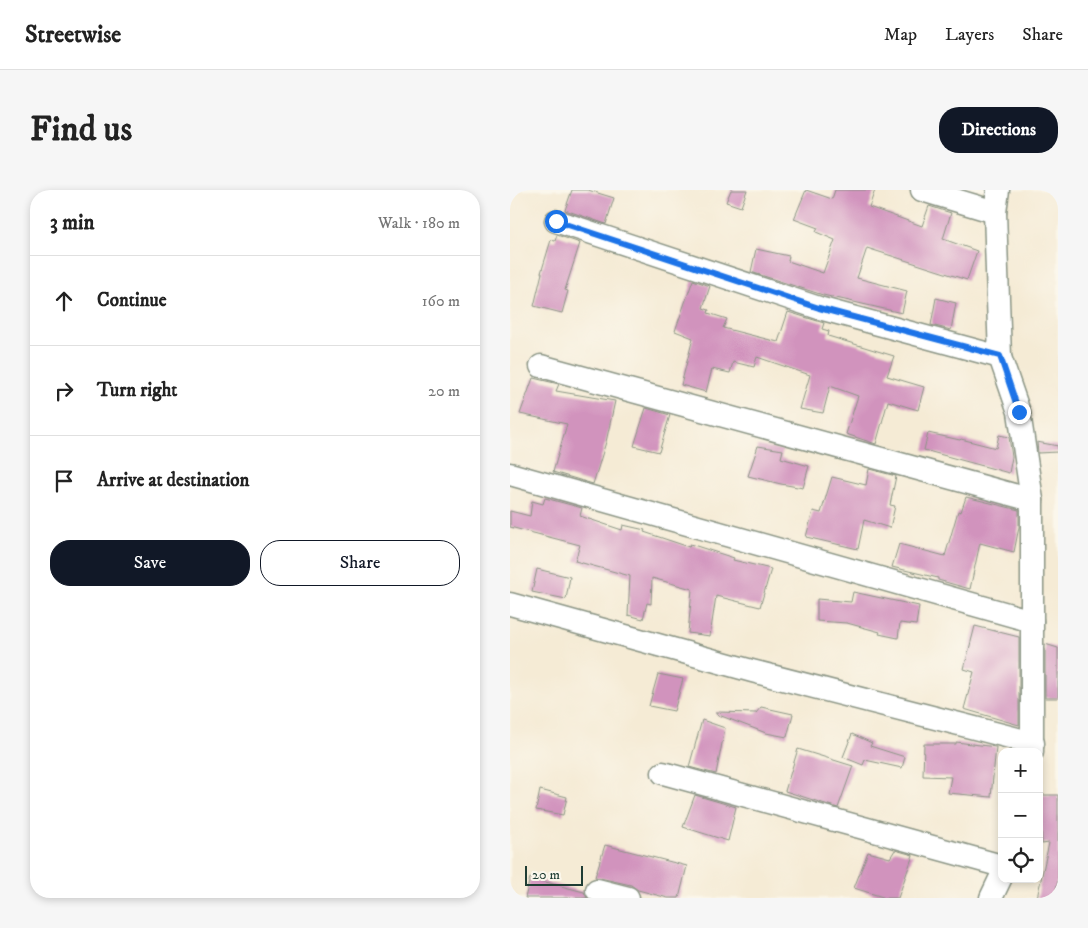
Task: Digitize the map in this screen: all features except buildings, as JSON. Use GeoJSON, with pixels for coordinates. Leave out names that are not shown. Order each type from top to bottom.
{"type":"FeatureCollection","features":[{"type":"Feature","properties":{"kind":"street"},"geometry":{"type":"LineString","coordinates":[[922,190],[995,212]]}},
{"type":"Feature","properties":{"kind":"street"},"geometry":{"type":"LineString","coordinates":[[510,604],[1032,747],[1032,500],[1019,412],[1000,356],[995,212],[998,190]]}},
{"type":"Feature","properties":{"kind":"street"},"geometry":{"type":"LineString","coordinates":[[556,221],[819,308],[1000,356]]}},
{"type":"Feature","properties":{"kind":"street"},"geometry":{"type":"LineString","coordinates":[[541,366],[1032,500]]}},
{"type":"Feature","properties":{"kind":"street"},"geometry":{"type":"LineString","coordinates":[[510,474],[1032,621]]}},
{"type":"Feature","properties":{"kind":"street"},"geometry":{"type":"LineString","coordinates":[[663,773],[998,865]]}},
{"type":"Feature","properties":{"kind":"street"},"geometry":{"type":"LineString","coordinates":[[991,898],[998,883]]}},
{"type":"Feature","properties":{"kind":"street"},"geometry":{"type":"LineString","coordinates":[[597,890],[628,898]]}},
{"type":"Feature","properties":{"kind":"route"},"geometry":{"type":"LineString","coordinates":[[556,221],[819,308],[941,342],[1000,356],[1019,412]]}}]}
